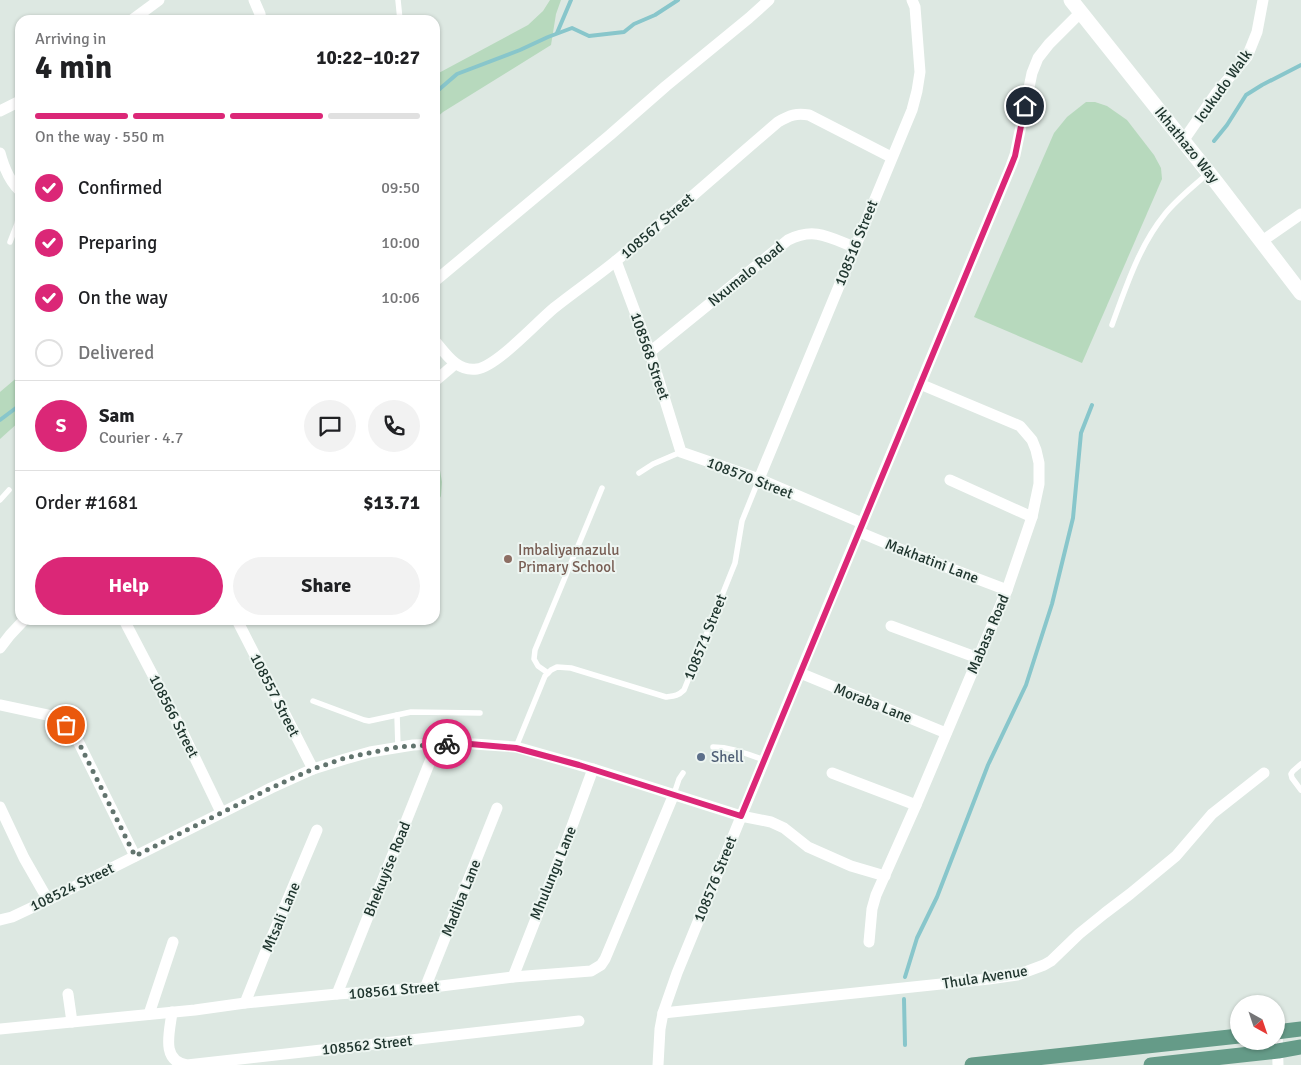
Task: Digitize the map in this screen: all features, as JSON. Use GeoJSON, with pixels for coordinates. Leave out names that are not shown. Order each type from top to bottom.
{"type":"FeatureCollection","features":[{"type":"Feature","properties":{"kind":"main road"},"geometry":{"type":"LineString","coordinates":[[1285,1031],[1301,1029]]}},
{"type":"Feature","properties":{"kind":"main road"},"geometry":{"type":"LineString","coordinates":[[972,1065],[1230,1037]]}},
{"type":"Feature","properties":{"kind":"main road"},"geometry":{"type":"LineString","coordinates":[[1151,1065],[1278,1058],[1301,1047]]}},
{"type":"Feature","properties":{"kind":"street"},"geometry":{"type":"LineString","coordinates":[[139,15],[160,0]]}},
{"type":"Feature","properties":{"kind":"street"},"geometry":{"type":"LineString","coordinates":[[254,0],[260,15]]}},
{"type":"Feature","properties":{"kind":"street"},"geometry":{"type":"LineString","coordinates":[[440,277],[769,0]]}},
{"type":"Feature","properties":{"kind":"street","name":"108516 Street"},"geometry":{"type":"LineString","coordinates":[[759,479],[912,110],[920,72],[915,7],[912,0]]}},
{"type":"Feature","properties":{"kind":"street","name":"Ikhathazo Way"},"geometry":{"type":"LineString","coordinates":[[1071,0],[1208,172],[1301,293]]}},
{"type":"Feature","properties":{"kind":"street","name":"Icukudo Walk"},"geometry":{"type":"LineString","coordinates":[[1183,141],[1217,92],[1247,57],[1257,32],[1263,0]]}},
{"type":"Feature","properties":{"kind":"street","name":"108576 Street"},"geometry":{"type":"LineString","coordinates":[[658,1065],[663,1013],[677,974],[1015,156],[1032,73],[1038,58],[1049,44],[1080,13]]}},
{"type":"Feature","properties":{"kind":"street"},"geometry":{"type":"LineString","coordinates":[[0,111],[15,104]]}},
{"type":"Feature","properties":{"kind":"street","name":"108567 Street"},"geometry":{"type":"LineString","coordinates":[[455,364],[476,369],[491,363],[553,309],[616,261],[778,122],[789,116],[809,115],[892,157]]}},
{"type":"Feature","properties":{"kind":"street"},"geometry":{"type":"LineString","coordinates":[[0,153],[6,172],[15,186]]}},
{"type":"Feature","properties":{"kind":"street"},"geometry":{"type":"LineString","coordinates":[[1262,241],[1301,214]]}},
{"type":"Feature","properties":{"kind":"street","name":"Nxumalo Road"},"geometry":{"type":"LineString","coordinates":[[650,352],[788,240],[798,235],[809,233],[818,234],[854,247]]}},
{"type":"Feature","properties":{"kind":"street","name":"108568 Street"},"geometry":{"type":"LineString","coordinates":[[616,261],[650,352],[681,452]]}},
{"type":"Feature","properties":{"kind":"street"},"geometry":{"type":"LineString","coordinates":[[440,347],[455,364],[440,377]]}},
{"type":"Feature","properties":{"kind":"street","name":"Mabasa Road"},"geometry":{"type":"LineString","coordinates":[[869,942],[872,909],[876,895],[1007,590],[1032,517],[1039,484],[1039,463],[1036,450],[1032,440],[1020,426],[920,384]]}},
{"type":"Feature","properties":{"kind":"street","name":"108570 Street"},"geometry":{"type":"LineString","coordinates":[[681,452],[759,479],[860,528]]}},
{"type":"Feature","properties":{"kind":"street"},"geometry":{"type":"LineString","coordinates":[[950,480],[1032,517]]}},
{"type":"Feature","properties":{"kind":"street","name":"Makhatini Lane"},"geometry":{"type":"LineString","coordinates":[[860,528],[912,554],[1007,590]]}},
{"type":"Feature","properties":{"kind":"street"},"geometry":{"type":"LineString","coordinates":[[0,648],[19,625]]}},
{"type":"Feature","properties":{"kind":"street","name":"108566 Street"},"geometry":{"type":"LineString","coordinates":[[127,625],[221,812]]}},
{"type":"Feature","properties":{"kind":"street","name":"108557 Street"},"geometry":{"type":"LineString","coordinates":[[239,625],[313,769]]}},
{"type":"Feature","properties":{"kind":"street"},"geometry":{"type":"LineString","coordinates":[[891,626],[978,658]]}},
{"type":"Feature","properties":{"kind":"street","name":"Moraba Lane"},"geometry":{"type":"LineString","coordinates":[[800,673],[946,733]]}},
{"type":"Feature","properties":{"kind":"street"},"geometry":{"type":"LineString","coordinates":[[0,705],[52,716],[66,725],[76,737],[135,856]]}},
{"type":"Feature","properties":{"kind":"street","name":"108524 Street"},"geometry":{"type":"LineString","coordinates":[[0,920],[12,917],[48,900],[221,812],[313,769],[345,758],[398,747],[437,744],[459,743],[516,748],[593,769],[741,816],[771,822],[784,828],[808,847],[852,866],[885,876]]}},
{"type":"Feature","properties":{"kind":"street","name":"Bhekuyise Road"},"geometry":{"type":"LineString","coordinates":[[337,994],[437,744]]}},
{"type":"Feature","properties":{"kind":"street","name":"Mhulungu Lane"},"geometry":{"type":"LineString","coordinates":[[513,977],[593,769]]}},
{"type":"Feature","properties":{"kind":"street"},"geometry":{"type":"LineString","coordinates":[[832,773],[916,805]]}},
{"type":"Feature","properties":{"kind":"street","name":"Thula Avenue"},"geometry":{"type":"LineString","coordinates":[[663,1013],[989,979],[1017,975],[1036,968],[1051,961],[1080,934],[1176,856],[1212,814],[1264,773]]}},
{"type":"Feature","properties":{"kind":"street","name":"108561 Street"},"geometry":{"type":"LineString","coordinates":[[0,1029],[337,994],[425,988],[513,977],[591,971],[601,965],[611,947],[674,794]]}},
{"type":"Feature","properties":{"kind":"street"},"geometry":{"type":"LineString","coordinates":[[0,807],[24,858],[48,900]]}},
{"type":"Feature","properties":{"kind":"street","name":"Madiba Lane"},"geometry":{"type":"LineString","coordinates":[[425,988],[497,808]]}},
{"type":"Feature","properties":{"kind":"street","name":"Mtsali Lane"},"geometry":{"type":"LineString","coordinates":[[245,1004],[317,830]]}},
{"type":"Feature","properties":{"kind":"street"},"geometry":{"type":"LineString","coordinates":[[149,1014],[173,942]]}},
{"type":"Feature","properties":{"kind":"street"},"geometry":{"type":"LineString","coordinates":[[68,994],[72,1022]]}},
{"type":"Feature","properties":{"kind":"street","name":"108562 Street"},"geometry":{"type":"LineString","coordinates":[[172,1012],[169,1043],[171,1055],[178,1062],[188,1064],[579,1021]]}},
{"type":"Feature","properties":{"kind":"street"},"geometry":{"type":"LineString","coordinates":[[1217,1062],[1230,1040]]}},
{"type":"Feature","properties":{"kind":"lane"},"geometry":{"type":"LineString","coordinates":[[398,0],[400,15]]}},
{"type":"Feature","properties":{"kind":"lane"},"geometry":{"type":"LineString","coordinates":[[1112,325],[1131,276],[1155,227],[1165,213],[1208,172]]}},
{"type":"Feature","properties":{"kind":"lane"},"geometry":{"type":"LineString","coordinates":[[10,242],[15,227]]}},
{"type":"Feature","properties":{"kind":"lane"},"geometry":{"type":"LineString","coordinates":[[639,472],[652,464],[681,452]]}},
{"type":"Feature","properties":{"kind":"lane","name":"108571 Street"},"geometry":{"type":"LineString","coordinates":[[548,673],[557,667],[565,667],[581,670],[666,696],[680,694],[684,690],[736,563],[742,521],[759,479]]}},
{"type":"Feature","properties":{"kind":"lane"},"geometry":{"type":"LineString","coordinates":[[516,748],[540,686],[548,673],[538,666],[534,659],[535,650],[602,488]]}},
{"type":"Feature","properties":{"kind":"lane"},"geometry":{"type":"LineString","coordinates":[[0,500],[9,490]]}},
{"type":"Feature","properties":{"kind":"lane"},"geometry":{"type":"LineString","coordinates":[[313,701],[364,720],[374,721],[411,712],[480,712]]}},
{"type":"Feature","properties":{"kind":"lane"},"geometry":{"type":"LineString","coordinates":[[397,715],[398,747]]}},
{"type":"Feature","properties":{"kind":"lane"},"geometry":{"type":"LineString","coordinates":[[713,748],[724,747],[737,750],[764,760]]}},
{"type":"Feature","properties":{"kind":"lane"},"geometry":{"type":"LineString","coordinates":[[1301,764],[1291,774],[1301,790]]}},
{"type":"Feature","properties":{"kind":"lane"},"geometry":{"type":"LineString","coordinates":[[674,794],[683,773]]}},
{"type":"Feature","properties":{"kind":"green space"},"geometry":{"type":"Polygon","coordinates":[[[550,0],[561,0],[556,14],[551,45],[440,115],[440,72],[528,25],[543,11],[550,0]]]}},
{"type":"Feature","properties":{"kind":"green space"},"geometry":{"type":"Polygon","coordinates":[[[1086,102],[1095,102],[1107,106],[1127,120],[1154,155],[1161,168],[1162,179],[1082,363],[974,317],[1054,133],[1067,117],[1086,102]]]}},
{"type":"Feature","properties":{"kind":"green space"},"geometry":{"type":"Polygon","coordinates":[[[15,379],[15,426],[0,439],[0,392],[15,379]]]}},
{"type":"Feature","properties":{"kind":"green space"},"geometry":{"type":"Polygon","coordinates":[[[440,470],[442,482],[440,498],[440,470]]]}},
{"type":"Feature","properties":{"kind":"waterway"},"geometry":{"type":"LineString","coordinates":[[557,33],[571,0]]}},
{"type":"Feature","properties":{"kind":"waterway"},"geometry":{"type":"LineString","coordinates":[[440,89],[457,74],[572,28],[589,36],[624,32],[634,24],[655,15],[678,0]]}},
{"type":"Feature","properties":{"kind":"waterway"},"geometry":{"type":"LineString","coordinates":[[1214,141],[1227,125],[1246,95],[1301,65]]}},
{"type":"Feature","properties":{"kind":"waterway"},"geometry":{"type":"LineString","coordinates":[[905,977],[917,938],[937,897],[988,765],[1026,685],[1052,604],[1073,518],[1081,433],[1092,405]]}},
{"type":"Feature","properties":{"kind":"waterway"},"geometry":{"type":"LineString","coordinates":[[0,420],[15,409]]}},
{"type":"Feature","properties":{"kind":"waterway"},"geometry":{"type":"LineString","coordinates":[[904,999],[905,1045]]}},
{"type":"Feature","properties":{"kind":"way so far"},"geometry":{"type":"LineString","coordinates":[[66,725],[76,737],[135,856],[221,812],[313,769],[370,752],[413,745],[447,744]]}},
{"type":"Feature","properties":{"kind":"place","name":"Imbaliyamazulu Primary School"},"geometry":{"type":"Point","coordinates":[508,559]}},
{"type":"Feature","properties":{"kind":"place","name":"Shell"},"geometry":{"type":"Point","coordinates":[701,757]}},
{"type":"Feature","properties":{"kind":"route"},"geometry":{"type":"LineString","coordinates":[[447,744],[459,743],[516,748],[550,756],[741,816],[1011,166],[1015,156],[1025,106]]}}]}
